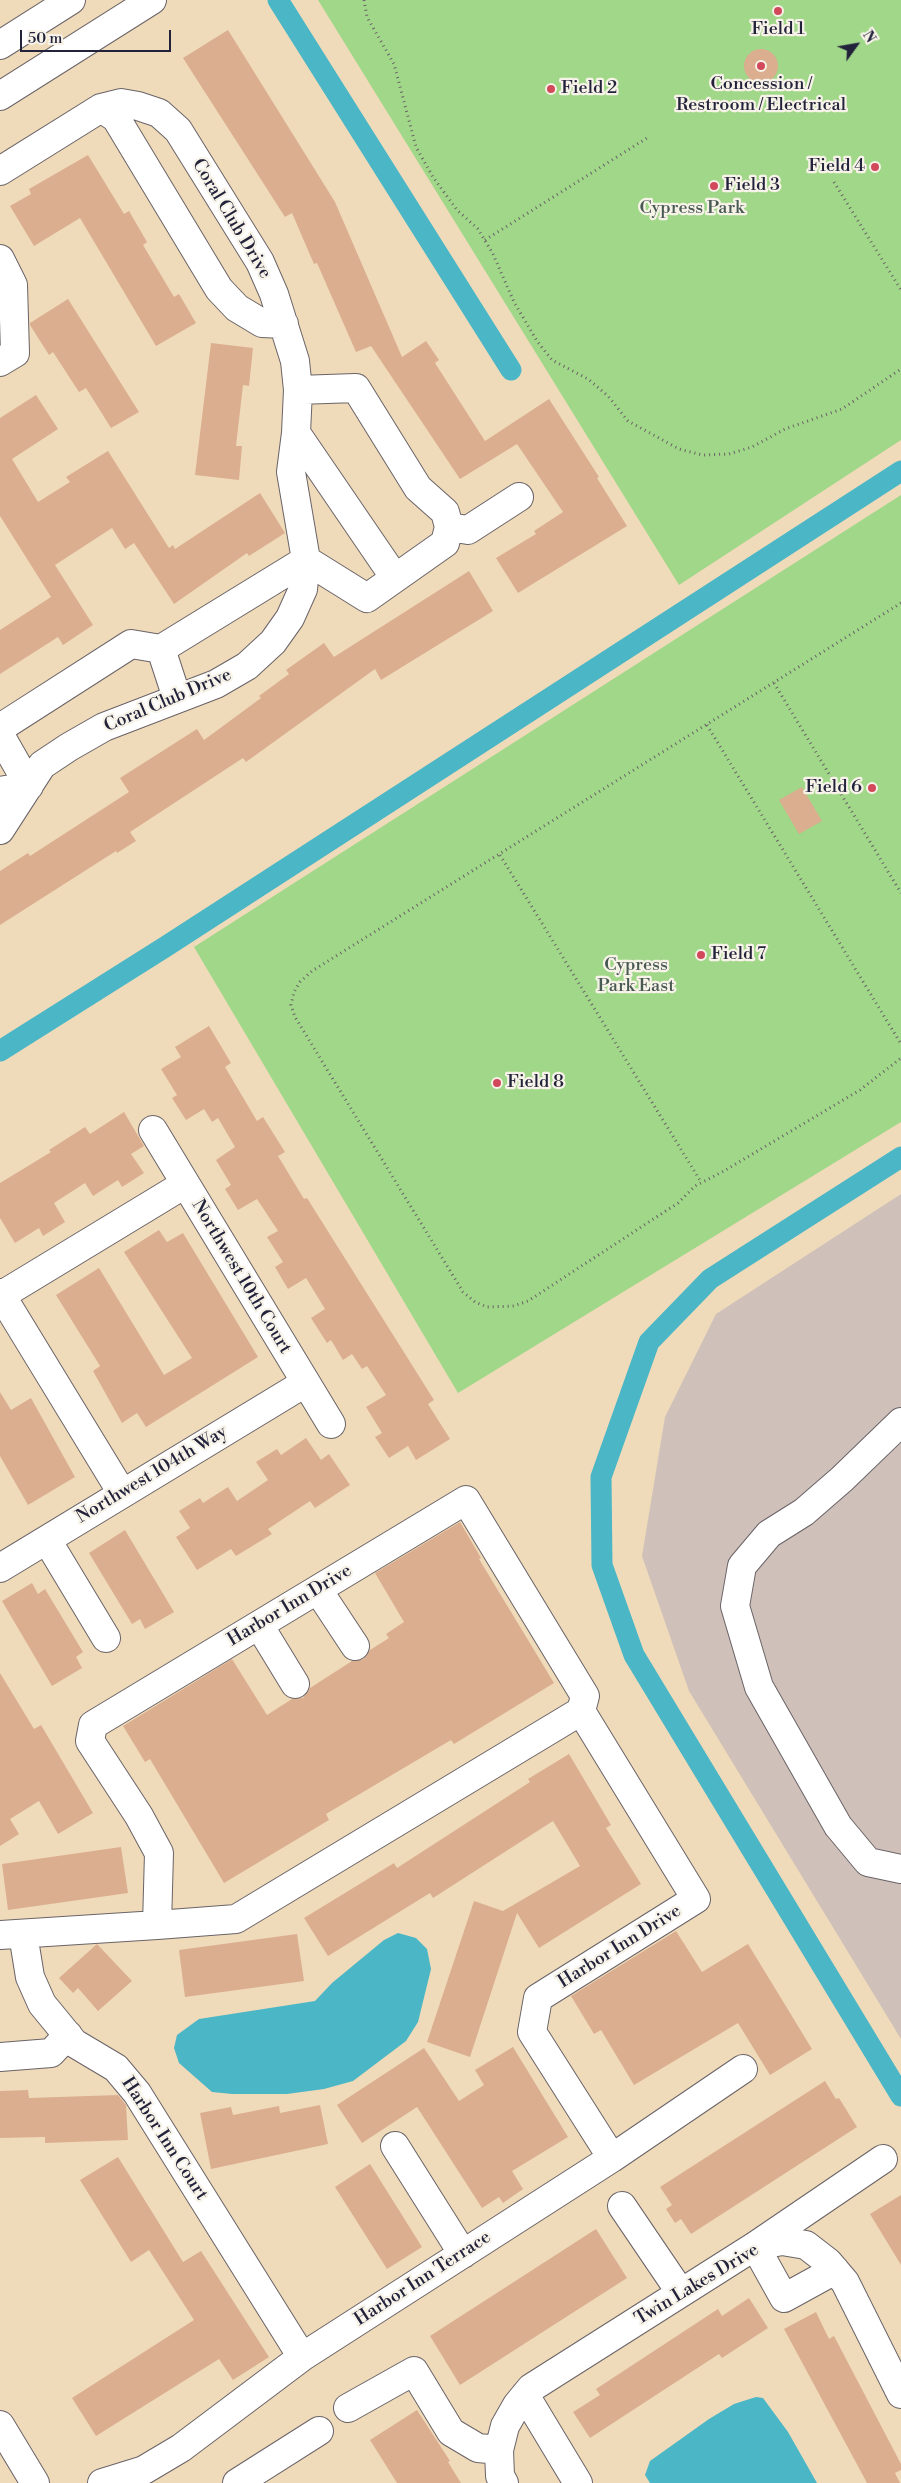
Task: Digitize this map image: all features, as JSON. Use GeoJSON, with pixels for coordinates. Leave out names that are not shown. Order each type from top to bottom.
{"type":"FeatureCollection","features":[{"type":"Feature","properties":{"kind":"street"},"geometry":{"type":"LineString","coordinates":[[0,44],[71,0]]}},
{"type":"Feature","properties":{"kind":"street"},"geometry":{"type":"LineString","coordinates":[[0,96],[152,0]]}},
{"type":"Feature","properties":{"kind":"street","name":"Coral Club Drive"},"geometry":{"type":"LineString","coordinates":[[0,170],[101,108],[121,103],[159,113],[178,130],[260,262],[274,294],[284,324],[295,361],[298,390],[296,432],[291,472],[306,560],[303,589],[290,618],[273,642],[247,666],[216,684],[104,727],[69,747],[42,765],[0,830]]}},
{"type":"Feature","properties":{"kind":"street"},"geometry":{"type":"LineString","coordinates":[[101,108],[116,118],[219,289],[237,308],[262,322],[284,324]]}},
{"type":"Feature","properties":{"kind":"street"},"geometry":{"type":"LineString","coordinates":[[0,259],[13,285],[15,353],[0,362]]}},
{"type":"Feature","properties":{"kind":"street"},"geometry":{"type":"LineString","coordinates":[[0,728],[131,644],[161,649],[306,560],[367,598],[445,543],[449,527],[445,512],[418,488],[356,388],[298,390]]}},
{"type":"Feature","properties":{"kind":"street"},"geometry":{"type":"LineString","coordinates":[[296,432],[395,578]]}},
{"type":"Feature","properties":{"kind":"street"},"geometry":{"type":"LineString","coordinates":[[449,527],[468,530],[520,497]]}},
{"type":"Feature","properties":{"kind":"street"},"geometry":{"type":"LineString","coordinates":[[161,649],[177,698]]}},
{"type":"Feature","properties":{"kind":"street"},"geometry":{"type":"LineString","coordinates":[[0,735],[29,786],[0,792]]}},
{"type":"Feature","properties":{"kind":"street","name":"Northwest 10th Court"},"geometry":{"type":"LineString","coordinates":[[153,1130],[331,1424]]}},
{"type":"Feature","properties":{"kind":"street"},"geometry":{"type":"LineString","coordinates":[[122,1493],[1,1294],[185,1184]]}},
{"type":"Feature","properties":{"kind":"street","name":"Northwest 104th Way"},"geometry":{"type":"LineString","coordinates":[[0,1568],[305,1383]]}},
{"type":"Feature","properties":{"kind":"street"},"geometry":{"type":"LineString","coordinates":[[901,1422],[842,1479],[804,1512],[769,1534],[742,1566],[735,1606],[759,1687],[838,1826],[868,1862],[901,1869]]}},
{"type":"Feature","properties":{"kind":"street","name":"Harbor Inn Drive"},"geometry":{"type":"LineString","coordinates":[[157,1925],[159,1853],[139,1816],[90,1741],[93,1725],[466,1500],[585,1696],[581,1711],[696,1899],[538,1998],[532,2032],[612,2158]]}},
{"type":"Feature","properties":{"kind":"street"},"geometry":{"type":"LineString","coordinates":[[47,1540],[106,1638]]}},
{"type":"Feature","properties":{"kind":"street"},"geometry":{"type":"LineString","coordinates":[[318,1590],[355,1646]]}},
{"type":"Feature","properties":{"kind":"street"},"geometry":{"type":"LineString","coordinates":[[259,1625],[295,1684]]}},
{"type":"Feature","properties":{"kind":"street"},"geometry":{"type":"LineString","coordinates":[[11,1934],[236,1919],[581,1711]]}},
{"type":"Feature","properties":{"kind":"street","name":"Harbor Inn Court"},"geometry":{"type":"LineString","coordinates":[[11,1934],[42,2004],[74,2043],[116,2068],[137,2093],[302,2357]]}},
{"type":"Feature","properties":{"kind":"street"},"geometry":{"type":"LineString","coordinates":[[0,2057],[51,2053],[68,2035]]}},
{"type":"Feature","properties":{"kind":"street","name":"Harbor Inn Terrace"},"geometry":{"type":"LineString","coordinates":[[102,2483],[144,2470],[181,2448],[302,2357],[612,2158],[743,2069]]}},
{"type":"Feature","properties":{"kind":"street"},"geometry":{"type":"LineString","coordinates":[[396,2146],[463,2254]]}},
{"type":"Feature","properties":{"kind":"street"},"geometry":{"type":"LineString","coordinates":[[835,2270],[784,2298],[755,2246],[883,2159]]}},
{"type":"Feature","properties":{"kind":"street"},"geometry":{"type":"LineString","coordinates":[[622,2206],[681,2293]]}},
{"type":"Feature","properties":{"kind":"street","name":"Twin Lakes Drive"},"geometry":{"type":"LineString","coordinates":[[504,2483],[500,2476],[499,2450],[505,2426],[531,2388],[755,2246],[782,2240],[806,2245],[828,2262],[845,2282],[901,2394]]}},
{"type":"Feature","properties":{"kind":"street"},"geometry":{"type":"LineString","coordinates":[[348,2408],[414,2372],[451,2432],[478,2448],[499,2450]]}},
{"type":"Feature","properties":{"kind":"street"},"geometry":{"type":"LineString","coordinates":[[525,2395],[578,2483]]}},
{"type":"Feature","properties":{"kind":"street"},"geometry":{"type":"LineString","coordinates":[[0,2425],[36,2483]]}},
{"type":"Feature","properties":{"kind":"street"},"geometry":{"type":"LineString","coordinates":[[237,2483],[319,2431]]}},
{"type":"Feature","properties":{"kind":"path"},"geometry":{"type":"LineString","coordinates":[[364,0],[367,17],[394,64],[416,147],[447,197],[457,210],[478,229],[485,240],[514,302],[537,341],[552,360],[588,379],[608,396],[628,421],[679,449],[702,455],[729,454],[752,447],[785,429],[842,409],[901,369]]}},
{"type":"Feature","properties":{"kind":"path"},"geometry":{"type":"LineString","coordinates":[[485,240],[647,138]]}},
{"type":"Feature","properties":{"kind":"path"},"geometry":{"type":"LineString","coordinates":[[834,182],[901,290]]}},
{"type":"Feature","properties":{"kind":"path"},"geometry":{"type":"LineString","coordinates":[[901,603],[312,971],[300,982],[294,992],[292,1005],[295,1017],[463,1292],[475,1302],[487,1307],[514,1306],[528,1301],[678,1204],[701,1182],[724,1171],[860,1090],[901,1058]]}},
{"type":"Feature","properties":{"kind":"path"},"geometry":{"type":"LineString","coordinates":[[774,683],[901,893]]}},
{"type":"Feature","properties":{"kind":"path"},"geometry":{"type":"LineString","coordinates":[[706,725],[901,1044]]}},
{"type":"Feature","properties":{"kind":"path"},"geometry":{"type":"LineString","coordinates":[[500,855],[701,1182]]}},
{"type":"Feature","properties":{"kind":"shaded area"},"geometry":{"type":"Polygon","coordinates":[[[901,1194],[901,2039],[689,1691],[642,1556],[665,1417],[716,1314],[901,1194]]]}},
{"type":"Feature","properties":{"kind":"green space","name":"Cypress Park"},"geometry":{"type":"Polygon","coordinates":[[[318,0],[901,0],[901,440],[679,585],[318,0]]]}},
{"type":"Feature","properties":{"kind":"green space","name":"Cypress Park East"},"geometry":{"type":"Polygon","coordinates":[[[901,495],[901,1122],[458,1393],[194,947],[901,495]]]}},
{"type":"Feature","properties":{"kind":"water"},"geometry":{"type":"Polygon","coordinates":[[[398,1933],[416,1938],[427,1949],[431,1969],[418,2022],[406,2041],[353,2081],[324,2089],[287,2094],[212,2092],[179,2063],[174,2048],[177,2035],[199,2019],[315,2001],[332,1983],[384,1940],[398,1933]]]}},
{"type":"Feature","properties":{"kind":"water"},"geometry":{"type":"Polygon","coordinates":[[[756,2397],[763,2398],[788,2432],[817,2483],[650,2483],[645,2475],[650,2461],[709,2419],[734,2404],[756,2397]]]}},
{"type":"Feature","properties":{"kind":"building"},"geometry":{"type":"Polygon","coordinates":[[[228,30],[335,202],[402,357],[426,341],[439,360],[435,363],[485,441],[549,399],[599,477],[597,478],[627,526],[518,593],[496,558],[536,534],[534,531],[563,512],[517,444],[460,479],[371,346],[356,352],[317,263],[314,264],[292,213],[285,217],[183,58],[228,30]]]}},
{"type":"Feature","properties":{"kind":"building","name":"Concession / Restroom / Electrical"},"geometry":{"type":"Polygon","coordinates":[[[761,49],[768,50],[773,54],[777,59],[777,73],[773,78],[768,82],[761,83],[754,82],[749,78],[745,73],[744,66],[745,59],[749,54],[754,50],[761,49]]]}},
{"type":"Feature","properties":{"kind":"building"},"geometry":{"type":"Polygon","coordinates":[[[88,155],[124,214],[129,211],[147,242],[143,245],[174,297],[179,294],[196,323],[156,346],[80,218],[34,246],[10,206],[31,194],[29,189],[88,155]]]}},
{"type":"Feature","properties":{"kind":"building"},"geometry":{"type":"Polygon","coordinates":[[[68,299],[139,412],[111,428],[86,388],[79,392],[53,352],[49,355],[30,325],[30,323],[68,299]]]}},
{"type":"Feature","properties":{"kind":"building"},"geometry":{"type":"Polygon","coordinates":[[[211,343],[253,348],[249,386],[243,385],[236,446],[242,446],[239,480],[195,475],[211,343]]]}},
{"type":"Feature","properties":{"kind":"building"},"geometry":{"type":"Polygon","coordinates":[[[36,395],[58,429],[12,459],[38,502],[70,482],[66,477],[108,451],[169,548],[173,545],[175,549],[260,493],[285,533],[249,556],[247,553],[174,604],[134,543],[125,549],[112,528],[55,565],[93,625],[63,645],[58,637],[0,674],[0,630],[51,597],[0,516],[0,418],[36,395]]]}},
{"type":"Feature","properties":{"kind":"building"},"geometry":{"type":"Polygon","coordinates":[[[469,571],[493,611],[381,680],[375,669],[246,762],[243,758],[130,832],[136,841],[117,853],[116,851],[0,925],[0,871],[28,853],[30,856],[129,792],[120,778],[197,729],[204,740],[261,698],[259,696],[289,674],[286,670],[324,643],[334,657],[469,571]]]}},
{"type":"Feature","properties":{"kind":"building"},"geometry":{"type":"Polygon","coordinates":[[[802,787],[822,821],[799,834],[779,800],[802,787]]]}},
{"type":"Feature","properties":{"kind":"building"},"geometry":{"type":"Polygon","coordinates":[[[209,1026],[231,1063],[225,1067],[257,1121],[263,1117],[285,1152],[278,1156],[304,1199],[307,1198],[434,1400],[428,1404],[450,1439],[416,1460],[408,1446],[389,1458],[375,1437],[382,1433],[366,1407],[386,1395],[367,1366],[362,1369],[352,1354],[343,1360],[331,1340],[327,1343],[311,1318],[325,1309],[306,1278],[288,1289],[275,1267],[283,1262],[267,1237],[278,1231],[257,1199],[238,1210],[225,1189],[231,1185],[216,1160],[235,1147],[218,1118],[212,1122],[204,1109],[186,1120],[172,1098],[177,1095],[161,1069],[181,1057],[175,1047],[209,1026]]]}},
{"type":"Feature","properties":{"kind":"building"},"geometry":{"type":"Polygon","coordinates":[[[124,1112],[144,1146],[131,1154],[144,1173],[122,1187],[118,1180],[93,1196],[85,1183],[54,1203],[65,1222],[43,1236],[39,1228],[15,1243],[0,1218],[0,1183],[51,1152],[49,1150],[85,1127],[90,1134],[124,1112]]]}},
{"type":"Feature","properties":{"kind":"building"},"geometry":{"type":"Polygon","coordinates":[[[159,1230],[167,1242],[183,1233],[258,1357],[146,1427],[137,1413],[122,1423],[93,1371],[100,1366],[56,1295],[99,1268],[164,1375],[192,1358],[124,1252],[159,1230]]]}},
{"type":"Feature","properties":{"kind":"building"},"geometry":{"type":"Polygon","coordinates":[[[0,1392],[11,1410],[31,1398],[75,1477],[28,1505],[0,1456],[0,1392]]]}},
{"type":"Feature","properties":{"kind":"building"},"geometry":{"type":"Polygon","coordinates":[[[306,1438],[321,1460],[329,1454],[350,1485],[315,1508],[310,1501],[268,1529],[272,1534],[236,1556],[231,1549],[197,1570],[176,1537],[190,1528],[179,1511],[200,1498],[203,1503],[228,1487],[237,1501],[268,1480],[256,1462],[277,1449],[281,1455],[306,1438]]]}},
{"type":"Feature","properties":{"kind":"building"},"geometry":{"type":"Polygon","coordinates":[[[460,1522],[481,1558],[479,1559],[554,1683],[454,1744],[451,1740],[326,1814],[329,1820],[224,1883],[150,1759],[145,1762],[123,1726],[232,1659],[267,1715],[292,1699],[303,1698],[310,1688],[352,1661],[364,1659],[370,1650],[389,1638],[386,1634],[404,1622],[375,1573],[460,1522]]]}},
{"type":"Feature","properties":{"kind":"building"},"geometry":{"type":"Polygon","coordinates":[[[125,1530],[174,1612],[145,1629],[140,1619],[132,1624],[89,1553],[125,1530]]]}},
{"type":"Feature","properties":{"kind":"building"},"geometry":{"type":"Polygon","coordinates":[[[32,1583],[38,1594],[45,1589],[83,1652],[76,1657],[82,1668],[52,1686],[2,1601],[32,1583]]]}},
{"type":"Feature","properties":{"kind":"building"},"geometry":{"type":"Polygon","coordinates":[[[0,1673],[34,1729],[41,1725],[93,1813],[58,1834],[39,1801],[10,1819],[19,1834],[0,1846],[0,1673]]]}},
{"type":"Feature","properties":{"kind":"building"},"geometry":{"type":"Polygon","coordinates":[[[569,1754],[611,1825],[606,1828],[641,1884],[539,1948],[517,1913],[470,2057],[427,2042],[474,1901],[503,1911],[580,1866],[553,1821],[433,1898],[430,1893],[328,1956],[304,1918],[394,1863],[397,1868],[530,1782],[528,1779],[569,1754]]]}},
{"type":"Feature","properties":{"kind":"building"},"geometry":{"type":"Polygon","coordinates":[[[121,1847],[128,1893],[8,1910],[2,1864],[121,1847]]]}},
{"type":"Feature","properties":{"kind":"building"},"geometry":{"type":"Polygon","coordinates":[[[676,1931],[702,1972],[748,1944],[812,2049],[770,2075],[738,2023],[634,2085],[601,2030],[594,2034],[571,1996],[676,1931]]]}},
{"type":"Feature","properties":{"kind":"building"},"geometry":{"type":"Polygon","coordinates":[[[297,1934],[304,1981],[185,1997],[179,1950],[297,1934]]]}},
{"type":"Feature","properties":{"kind":"building"},"geometry":{"type":"Polygon","coordinates":[[[97,1944],[132,1981],[98,2011],[78,1988],[73,1993],[59,1978],[97,1944]]]}},
{"type":"Feature","properties":{"kind":"building"},"geometry":{"type":"Polygon","coordinates":[[[513,2047],[568,2137],[512,2171],[523,2189],[503,2203],[499,2197],[482,2208],[417,2107],[362,2143],[337,2105],[424,2048],[459,2101],[484,2085],[475,2070],[513,2047]]]}},
{"type":"Feature","properties":{"kind":"building"},"geometry":{"type":"Polygon","coordinates":[[[825,2081],[836,2099],[839,2098],[857,2127],[691,2234],[681,2219],[675,2223],[666,2209],[672,2205],[660,2187],[825,2081]]]}},
{"type":"Feature","properties":{"kind":"building"},"geometry":{"type":"Polygon","coordinates":[[[28,2090],[29,2098],[118,2095],[126,2105],[128,2140],[45,2143],[45,2137],[0,2138],[0,2091],[28,2090]]]}},
{"type":"Feature","properties":{"kind":"building"},"geometry":{"type":"Polygon","coordinates":[[[320,2105],[328,2144],[211,2169],[200,2113],[231,2107],[233,2115],[279,2106],[280,2113],[320,2105]]]}},
{"type":"Feature","properties":{"kind":"building"},"geometry":{"type":"Polygon","coordinates":[[[118,2157],[183,2262],[201,2251],[269,2357],[233,2380],[219,2359],[96,2436],[72,2398],[194,2320],[149,2250],[131,2262],[80,2180],[118,2157]]]}},
{"type":"Feature","properties":{"kind":"building"},"geometry":{"type":"Polygon","coordinates":[[[370,2164],[422,2247],[387,2269],[335,2187],[370,2164]]]}},
{"type":"Feature","properties":{"kind":"building"},"geometry":{"type":"Polygon","coordinates":[[[901,2195],[901,2265],[870,2214],[901,2195]]]}},
{"type":"Feature","properties":{"kind":"building"},"geometry":{"type":"Polygon","coordinates":[[[596,2229],[627,2278],[460,2385],[430,2336],[596,2229]]]}},
{"type":"Feature","properties":{"kind":"building"},"geometry":{"type":"Polygon","coordinates":[[[749,2298],[768,2328],[722,2358],[719,2354],[590,2438],[573,2412],[600,2395],[596,2389],[718,2309],[722,2316],[749,2298]]]}},
{"type":"Feature","properties":{"kind":"building"},"geometry":{"type":"Polygon","coordinates":[[[816,2312],[829,2339],[834,2336],[901,2464],[901,2470],[895,2473],[900,2483],[867,2483],[784,2329],[816,2312]]]}},
{"type":"Feature","properties":{"kind":"building"},"geometry":{"type":"Polygon","coordinates":[[[417,2410],[450,2461],[448,2462],[461,2483],[397,2483],[370,2440],[417,2410]]]}},
{"type":"Feature","properties":{"kind":"waterway"},"geometry":{"type":"LineString","coordinates":[[278,0],[511,370]]}},
{"type":"Feature","properties":{"kind":"waterway"},"geometry":{"type":"LineString","coordinates":[[0,1051],[165,947],[901,471]]}},
{"type":"Feature","properties":{"kind":"waterway"},"geometry":{"type":"LineString","coordinates":[[901,1157],[710,1279],[649,1342],[601,1477],[602,1565],[634,1655],[901,2096]]}},
{"type":"Feature","properties":{"kind":"place","name":"Field 1"},"geometry":{"type":"Point","coordinates":[778,11]}},
{"type":"Feature","properties":{"kind":"place","name":"Concession / Restroom / Electrical"},"geometry":{"type":"Point","coordinates":[761,66]}},
{"type":"Feature","properties":{"kind":"place","name":"Field 2"},"geometry":{"type":"Point","coordinates":[551,89]}},
{"type":"Feature","properties":{"kind":"place","name":"Field 4"},"geometry":{"type":"Point","coordinates":[875,167]}},
{"type":"Feature","properties":{"kind":"place","name":"Field 3"},"geometry":{"type":"Point","coordinates":[714,186]}},
{"type":"Feature","properties":{"kind":"place","name":"Field 6"},"geometry":{"type":"Point","coordinates":[872,788]}},
{"type":"Feature","properties":{"kind":"place","name":"Field 7"},"geometry":{"type":"Point","coordinates":[701,955]}},
{"type":"Feature","properties":{"kind":"place","name":"Field 8"},"geometry":{"type":"Point","coordinates":[497,1083]}}]}
